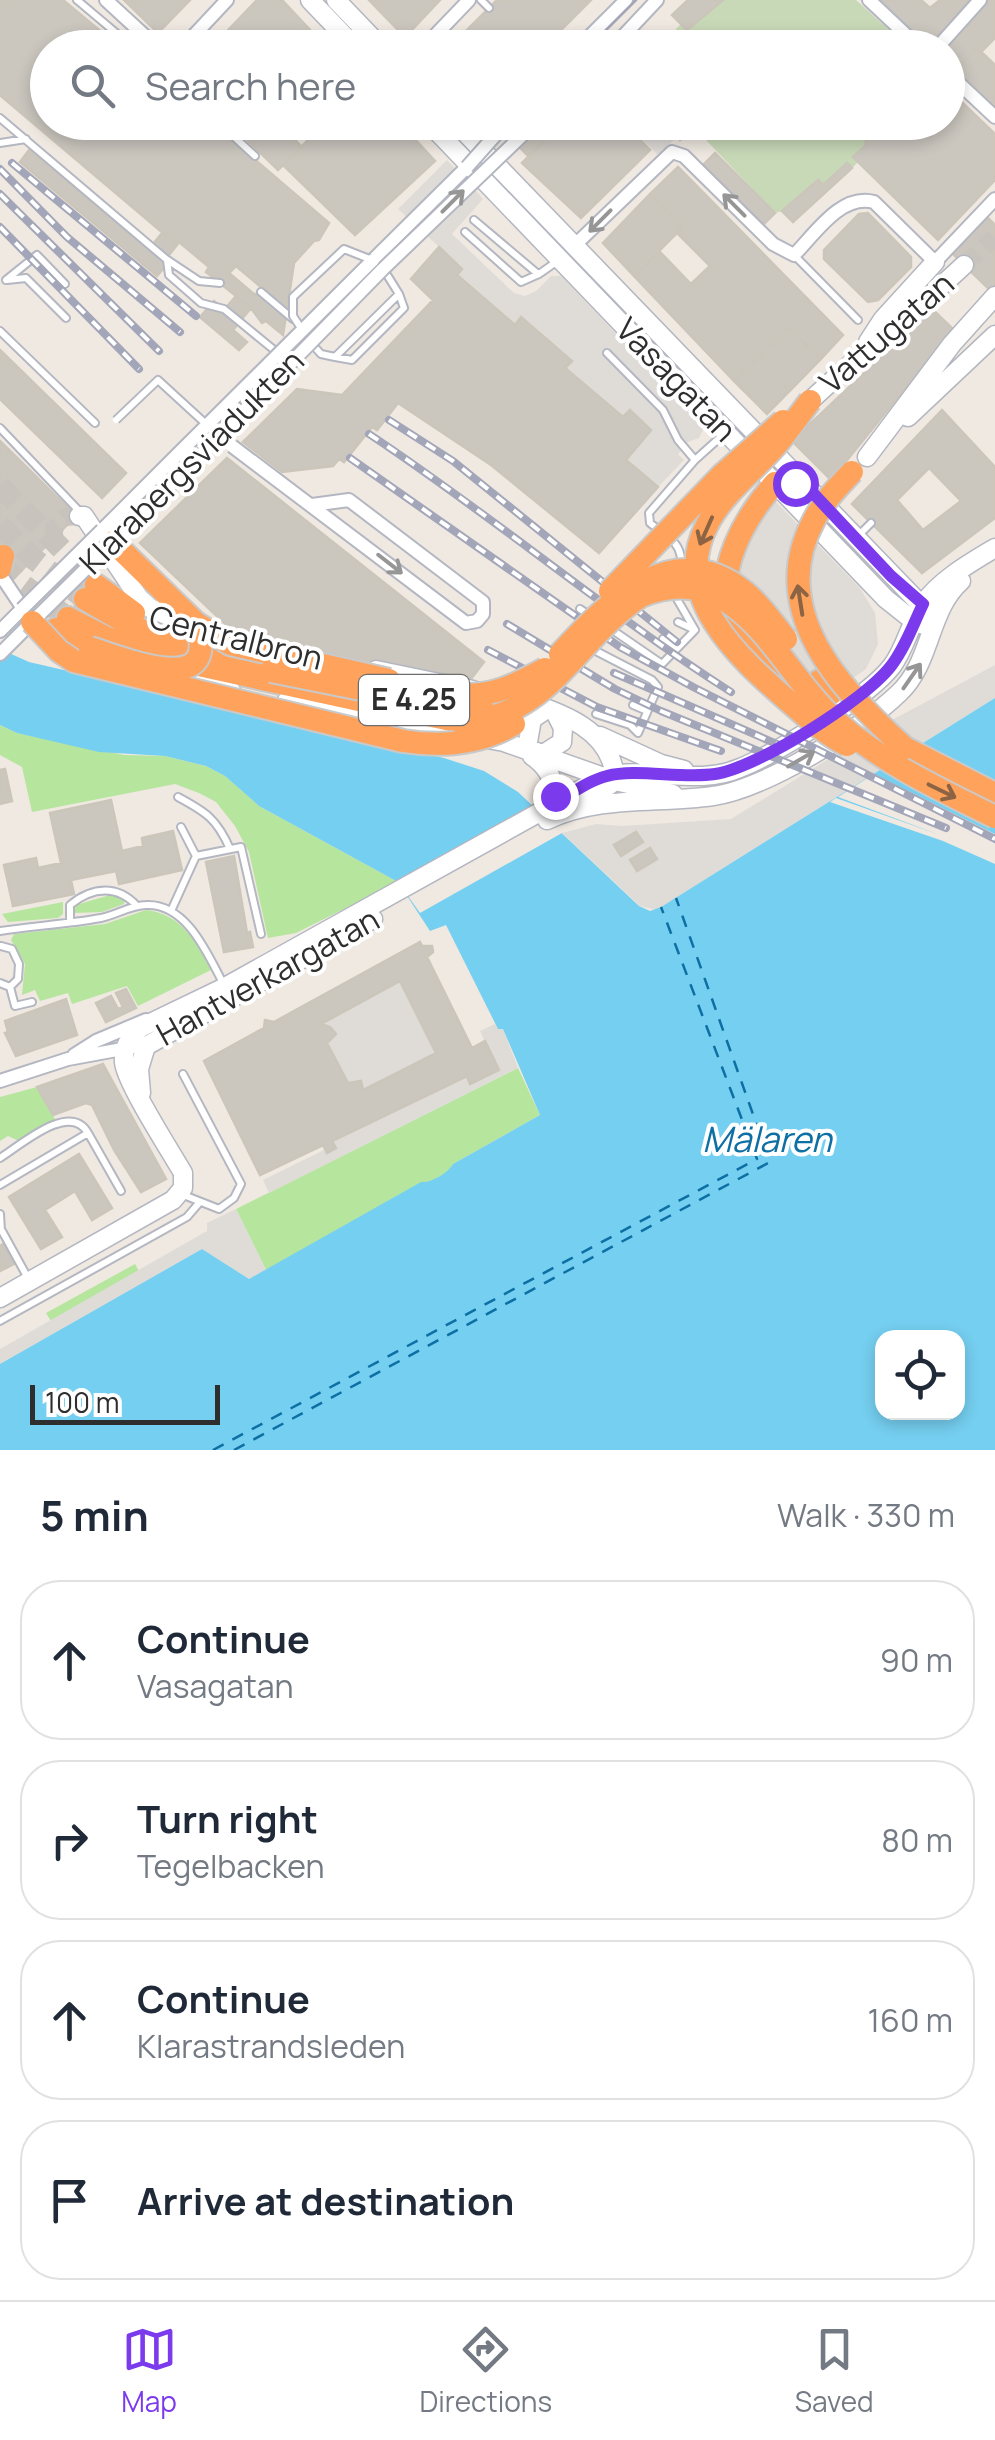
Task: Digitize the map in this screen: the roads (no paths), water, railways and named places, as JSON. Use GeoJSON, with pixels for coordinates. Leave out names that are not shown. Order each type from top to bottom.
{"type":"FeatureCollection","features":[{"type":"Feature","properties":{"kind":"highway"},"geometry":{"type":"LineString","coordinates":[[810,401],[706,525],[696,558],[699,588],[713,621],[755,672],[842,743],[897,756]]}},
{"type":"Feature","properties":{"kind":"highway"},"geometry":{"type":"LineString","coordinates":[[587,613],[766,433],[810,401]]}},
{"type":"Feature","properties":{"kind":"highway"},"geometry":{"type":"LineString","coordinates":[[860,464],[815,516],[805,538],[797,580],[801,611],[816,644],[897,756]]}},
{"type":"Feature","properties":{"kind":"highway"},"geometry":{"type":"LineString","coordinates":[[775,483],[753,514],[732,557],[726,587],[730,615],[751,649],[811,718]]}},
{"type":"Feature","properties":{"kind":"highway"},"geometry":{"type":"LineString","coordinates":[[108,536],[196,623],[230,644],[442,692],[488,694],[545,669]]}},
{"type":"Feature","properties":{"kind":"highway","name":"Centralbron"},"geometry":{"type":"LineString","coordinates":[[107,638],[180,661],[466,710],[500,705],[522,693],[587,613],[653,577],[694,570],[715,574],[748,594],[819,681],[897,756],[995,794]]}},
{"type":"Feature","properties":{"kind":"highway","name":"Centralbron"},"geometry":{"type":"LineString","coordinates":[[267,676],[443,720],[479,722],[528,703],[641,596],[680,587],[715,593],[748,618],[834,720],[995,817]]}},
{"type":"Feature","properties":{"kind":"highway","name":"E 4.25"},"geometry":{"type":"LineString","coordinates":[[90,592],[161,640],[267,676]]}},
{"type":"Feature","properties":{"kind":"highway"},"geometry":{"type":"LineString","coordinates":[[27,616],[74,661],[428,745],[480,738],[506,728],[541,702],[582,654]]}},
{"type":"Feature","properties":{"kind":"highway","name":"E 4.25"},"geometry":{"type":"LineString","coordinates":[[107,638],[62,624],[90,648],[171,671],[192,664],[199,654],[202,640],[196,623]]}},
{"type":"Feature","properties":{"kind":"street"},"geometry":{"type":"LineString","coordinates":[[106,0],[138,30]]}},
{"type":"Feature","properties":{"kind":"street"},"geometry":{"type":"LineString","coordinates":[[199,30],[228,0]]}},
{"type":"Feature","properties":{"kind":"street"},"geometry":{"type":"LineString","coordinates":[[310,0],[339,30]]}},
{"type":"Feature","properties":{"kind":"street"},"geometry":{"type":"LineString","coordinates":[[336,0],[365,30]]}},
{"type":"Feature","properties":{"kind":"street"},"geometry":{"type":"LineString","coordinates":[[440,30],[469,0]]}},
{"type":"Feature","properties":{"kind":"street"},"geometry":{"type":"LineString","coordinates":[[596,30],[626,0]]}},
{"type":"Feature","properties":{"kind":"street"},"geometry":{"type":"LineString","coordinates":[[869,0],[901,30]]}},
{"type":"Feature","properties":{"kind":"street"},"geometry":{"type":"LineString","coordinates":[[953,30],[980,0]]}},
{"type":"Feature","properties":{"kind":"street"},"geometry":{"type":"LineString","coordinates":[[627,30],[650,3]]}},
{"type":"Feature","properties":{"kind":"street"},"geometry":{"type":"LineString","coordinates":[[965,85],[995,117]]}},
{"type":"Feature","properties":{"kind":"street","name":"Vasagatan"},"geometry":{"type":"LineString","coordinates":[[445,140],[886,599],[929,625]]}},
{"type":"Feature","properties":{"kind":"street","name":"Vasagatan"},"geometry":{"type":"LineString","coordinates":[[473,140],[923,604]]}},
{"type":"Feature","properties":{"kind":"street","name":"Klarabergsviadukten"},"geometry":{"type":"LineString","coordinates":[[0,654],[27,616],[108,536],[220,436],[291,364],[309,337],[492,140]]}},
{"type":"Feature","properties":{"kind":"street","name":"Klarabergsviadukten"},"geometry":{"type":"LineString","coordinates":[[378,265],[516,140]]}},
{"type":"Feature","properties":{"kind":"street"},"geometry":{"type":"LineString","coordinates":[[560,259],[666,155],[676,152],[773,244],[794,255],[846,203],[861,199],[874,202],[935,262],[883,319],[859,355]]}},
{"type":"Feature","properties":{"kind":"street","name":"Vattugatan"},"geometry":{"type":"LineString","coordinates":[[935,262],[995,199]]}},
{"type":"Feature","properties":{"kind":"street","name":"Vattugatan"},"geometry":{"type":"LineString","coordinates":[[810,401],[964,265]]}},
{"type":"Feature","properties":{"kind":"street"},"geometry":{"type":"LineString","coordinates":[[860,464],[952,344],[995,296]]}},
{"type":"Feature","properties":{"kind":"street","name":"Klarabergsviadukten"},"geometry":{"type":"LineString","coordinates":[[108,536],[207,425],[279,354],[309,337]]}},
{"type":"Feature","properties":{"kind":"street"},"geometry":{"type":"LineString","coordinates":[[860,464],[990,339]]}},
{"type":"Feature","properties":{"kind":"street"},"geometry":{"type":"LineString","coordinates":[[279,354],[291,364]]}},
{"type":"Feature","properties":{"kind":"street"},"geometry":{"type":"LineString","coordinates":[[207,425],[466,623],[477,621],[483,614],[483,602],[349,500],[312,505]]}},
{"type":"Feature","properties":{"kind":"street"},"geometry":{"type":"LineString","coordinates":[[726,432],[738,426],[756,434]]}},
{"type":"Feature","properties":{"kind":"street"},"geometry":{"type":"LineString","coordinates":[[775,483],[789,480],[812,492]]}},
{"type":"Feature","properties":{"kind":"street"},"geometry":{"type":"LineString","coordinates":[[82,516],[150,608],[224,640],[458,686],[551,710],[661,764],[709,775]]}},
{"type":"Feature","properties":{"kind":"street"},"geometry":{"type":"LineString","coordinates":[[547,812],[612,801],[725,794],[752,785],[835,740],[900,692],[922,662],[929,625],[923,604],[954,575],[995,548]]}},
{"type":"Feature","properties":{"kind":"street"},"geometry":{"type":"LineString","coordinates":[[547,812],[611,777],[675,778],[739,769],[886,672],[929,625],[959,582],[995,559]]}},
{"type":"Feature","properties":{"kind":"street"},"geometry":{"type":"LineString","coordinates":[[1,566],[27,616]]}},
{"type":"Feature","properties":{"kind":"street"},"geometry":{"type":"LineString","coordinates":[[90,592],[120,572]]}},
{"type":"Feature","properties":{"kind":"street","name":"Klarabergsviadukten"},"geometry":{"type":"LineString","coordinates":[[0,631],[27,616]]}},
{"type":"Feature","properties":{"kind":"street"},"geometry":{"type":"LineString","coordinates":[[107,638],[239,694],[504,742],[688,798]]}},
{"type":"Feature","properties":{"kind":"street"},"geometry":{"type":"LineString","coordinates":[[458,686],[510,724],[548,770],[554,786],[547,812]]}},
{"type":"Feature","properties":{"kind":"street"},"geometry":{"type":"LineString","coordinates":[[529,748],[559,746],[565,736],[551,710]]}},
{"type":"Feature","properties":{"kind":"street"},"geometry":{"type":"LineString","coordinates":[[529,748],[532,719],[551,710]]}},
{"type":"Feature","properties":{"kind":"street"},"geometry":{"type":"LineString","coordinates":[[600,736],[611,777]]}},
{"type":"Feature","properties":{"kind":"street"},"geometry":{"type":"LineString","coordinates":[[577,807],[611,777]]}},
{"type":"Feature","properties":{"kind":"street","name":"Hantverkargatan"},"geometry":{"type":"LineString","coordinates":[[0,1082],[68,1059],[146,1046],[228,993],[547,812]]}},
{"type":"Feature","properties":{"kind":"street","name":"Hantverkargatan"},"geometry":{"type":"LineString","coordinates":[[68,1059],[122,1029],[228,993]]}},
{"type":"Feature","properties":{"kind":"street","name":"Hantverkargatan"},"geometry":{"type":"LineString","coordinates":[[125,1048],[129,1037],[156,1018]]}},
{"type":"Feature","properties":{"kind":"street"},"geometry":{"type":"LineString","coordinates":[[142,1099],[139,1069],[146,1046]]}},
{"type":"Feature","properties":{"kind":"street"},"geometry":{"type":"LineString","coordinates":[[0,1298],[182,1190],[183,1173],[124,1068],[125,1048]]}},
{"type":"Feature","properties":{"kind":"lane"},"geometry":{"type":"LineString","coordinates":[[77,0],[113,30]]}},
{"type":"Feature","properties":{"kind":"lane"},"geometry":{"type":"LineString","coordinates":[[481,0],[489,8]]}},
{"type":"Feature","properties":{"kind":"lane"},"geometry":{"type":"LineString","coordinates":[[0,118],[166,259],[199,282],[220,284]]}},
{"type":"Feature","properties":{"kind":"lane"},"geometry":{"type":"LineString","coordinates":[[0,142],[26,139]]}},
{"type":"Feature","properties":{"kind":"lane"},"geometry":{"type":"LineString","coordinates":[[238,140],[255,156]]}},
{"type":"Feature","properties":{"kind":"lane"},"geometry":{"type":"LineString","coordinates":[[474,220],[539,274]]}},
{"type":"Feature","properties":{"kind":"lane"},"geometry":{"type":"LineString","coordinates":[[464,232],[521,282],[560,259]]}},
{"type":"Feature","properties":{"kind":"lane"},"geometry":{"type":"LineString","coordinates":[[344,249],[378,265],[399,294],[404,308],[352,360],[321,354],[293,316],[293,297],[344,249]]}},
{"type":"Feature","properties":{"kind":"lane"},"geometry":{"type":"LineString","coordinates":[[3,276],[37,255],[65,284]]}},
{"type":"Feature","properties":{"kind":"lane"},"geometry":{"type":"LineString","coordinates":[[794,255],[858,320]]}},
{"type":"Feature","properties":{"kind":"lane"},"geometry":{"type":"LineString","coordinates":[[166,259],[169,275],[201,303],[224,310],[279,354]]}},
{"type":"Feature","properties":{"kind":"lane"},"geometry":{"type":"LineString","coordinates":[[3,276],[26,278],[66,318]]}},
{"type":"Feature","properties":{"kind":"lane"},"geometry":{"type":"LineString","coordinates":[[261,292],[309,337]]}},
{"type":"Feature","properties":{"kind":"lane"},"geometry":{"type":"LineString","coordinates":[[335,358],[399,294]]}},
{"type":"Feature","properties":{"kind":"lane"},"geometry":{"type":"LineString","coordinates":[[0,331],[95,423]]}},
{"type":"Feature","properties":{"kind":"lane"},"geometry":{"type":"LineString","coordinates":[[607,353],[663,410],[678,440],[695,460]]}},
{"type":"Feature","properties":{"kind":"lane"},"geometry":{"type":"LineString","coordinates":[[116,420],[158,380],[207,425]]}},
{"type":"Feature","properties":{"kind":"lane"},"geometry":{"type":"LineString","coordinates":[[0,428],[82,516]]}},
{"type":"Feature","properties":{"kind":"lane"},"geometry":{"type":"LineString","coordinates":[[695,630],[677,599],[682,557],[676,543],[650,523],[648,513],[726,432]]}},
{"type":"Feature","properties":{"kind":"lane"},"geometry":{"type":"LineString","coordinates":[[855,538],[871,522]]}},
{"type":"Feature","properties":{"kind":"lane"},"geometry":{"type":"LineString","coordinates":[[587,613],[662,664],[695,630]]}},
{"type":"Feature","properties":{"kind":"lane"},"geometry":{"type":"LineString","coordinates":[[678,622],[695,630]]}},
{"type":"Feature","properties":{"kind":"lane"},"geometry":{"type":"LineString","coordinates":[[663,639],[676,649]]}},
{"type":"Feature","properties":{"kind":"lane"},"geometry":{"type":"LineString","coordinates":[[582,654],[652,680],[658,687],[638,733],[630,724],[596,714]]}},
{"type":"Feature","properties":{"kind":"lane"},"geometry":{"type":"LineString","coordinates":[[634,704],[647,710]]}},
{"type":"Feature","properties":{"kind":"lane"},"geometry":{"type":"LineString","coordinates":[[178,796],[219,825],[230,849]]}},
{"type":"Feature","properties":{"kind":"lane"},"geometry":{"type":"LineString","coordinates":[[181,827],[196,856]]}},
{"type":"Feature","properties":{"kind":"lane"},"geometry":{"type":"LineString","coordinates":[[196,856],[241,847],[261,934]]}},
{"type":"Feature","properties":{"kind":"lane"},"geometry":{"type":"LineString","coordinates":[[171,911],[196,856]]}},
{"type":"Feature","properties":{"kind":"lane"},"geometry":{"type":"LineString","coordinates":[[70,921],[70,905],[80,897],[115,890],[125,893],[138,906]]}},
{"type":"Feature","properties":{"kind":"lane"},"geometry":{"type":"LineString","coordinates":[[0,941],[70,921],[104,918],[138,906],[161,906],[198,938],[228,993]]}},
{"type":"Feature","properties":{"kind":"lane"},"geometry":{"type":"LineString","coordinates":[[0,941],[12,949],[19,964],[18,980],[10,987]]}},
{"type":"Feature","properties":{"kind":"lane"},"geometry":{"type":"LineString","coordinates":[[0,983],[10,987]]}},
{"type":"Feature","properties":{"kind":"lane"},"geometry":{"type":"LineString","coordinates":[[10,987],[15,1006],[32,1002]]}},
{"type":"Feature","properties":{"kind":"lane"},"geometry":{"type":"LineString","coordinates":[[182,1190],[199,1204],[219,1209],[234,1198],[240,1184],[183,1074]]}},
{"type":"Feature","properties":{"kind":"lane"},"geometry":{"type":"LineString","coordinates":[[0,1158],[60,1122],[72,1119],[83,1124],[121,1191]]}},
{"type":"Feature","properties":{"kind":"lane"},"geometry":{"type":"LineString","coordinates":[[0,1185],[88,1133]]}},
{"type":"Feature","properties":{"kind":"lane"},"geometry":{"type":"LineString","coordinates":[[0,1320],[187,1217],[199,1204]]}},
{"type":"Feature","properties":{"kind":"lane"},"geometry":{"type":"LineString","coordinates":[[0,1214],[1,1232],[30,1282]]}},
{"type":"Feature","properties":{"kind":"water","name":"Mälaren"},"geometry":{"type":"Polygon","coordinates":[[[0,649],[29,662],[444,758],[484,771],[518,792],[639,906],[650,911],[995,698],[995,1450],[0,1450],[0,1364],[202,1249],[249,1279],[421,1182],[439,1177],[453,1164],[540,1115],[503,1029],[498,1029],[446,925],[430,931],[398,882],[259,806],[225,776],[206,766],[165,756],[99,752],[17,733],[0,725],[0,649]]]}},
{"type":"Feature","properties":{"kind":"tunnel"},"geometry":{"type":"LineString","coordinates":[[964,265],[995,237]]}},
{"type":"Feature","properties":{"kind":"tunnel"},"geometry":{"type":"LineString","coordinates":[[0,486],[87,575]]}},
{"type":"Feature","properties":{"kind":"tunnel"},"geometry":{"type":"LineString","coordinates":[[54,541],[54,528],[65,517],[79,516]]}},
{"type":"Feature","properties":{"kind":"tunnel"},"geometry":{"type":"LineString","coordinates":[[0,525],[34,559],[85,599]]}},
{"type":"Feature","properties":{"kind":"tunnel"},"geometry":{"type":"LineString","coordinates":[[0,563],[68,618]]}},
{"type":"Feature","properties":{"kind":"tram line"},"geometry":{"type":"LineString","coordinates":[[606,30],[636,0]]}},
{"type":"Feature","properties":{"kind":"railway"},"geometry":{"type":"LineString","coordinates":[[12,163],[196,316]]}},
{"type":"Feature","properties":{"kind":"railway"},"geometry":{"type":"LineString","coordinates":[[0,169],[67,237],[180,332]]}},
{"type":"Feature","properties":{"kind":"railway"},"geometry":{"type":"LineString","coordinates":[[0,194],[159,351]]}},
{"type":"Feature","properties":{"kind":"railway"},"geometry":{"type":"LineString","coordinates":[[0,227],[139,369]]}},
{"type":"Feature","properties":{"kind":"railway"},"geometry":{"type":"LineString","coordinates":[[389,420],[453,461],[677,642]]}},
{"type":"Feature","properties":{"kind":"railway"},"geometry":{"type":"LineString","coordinates":[[369,434],[731,692]]}},
{"type":"Feature","properties":{"kind":"railway"},"geometry":{"type":"LineString","coordinates":[[350,458],[620,647],[995,839]]}},
{"type":"Feature","properties":{"kind":"railway"},"geometry":{"type":"LineString","coordinates":[[507,624],[615,689],[661,711],[946,828]]}},
{"type":"Feature","properties":{"kind":"railway"},"geometry":{"type":"LineString","coordinates":[[488,650],[597,707],[721,751]]}},
{"type":"Feature","properties":{"kind":"railway"},"geometry":{"type":"LineString","coordinates":[[614,673],[779,745]]}}]}
